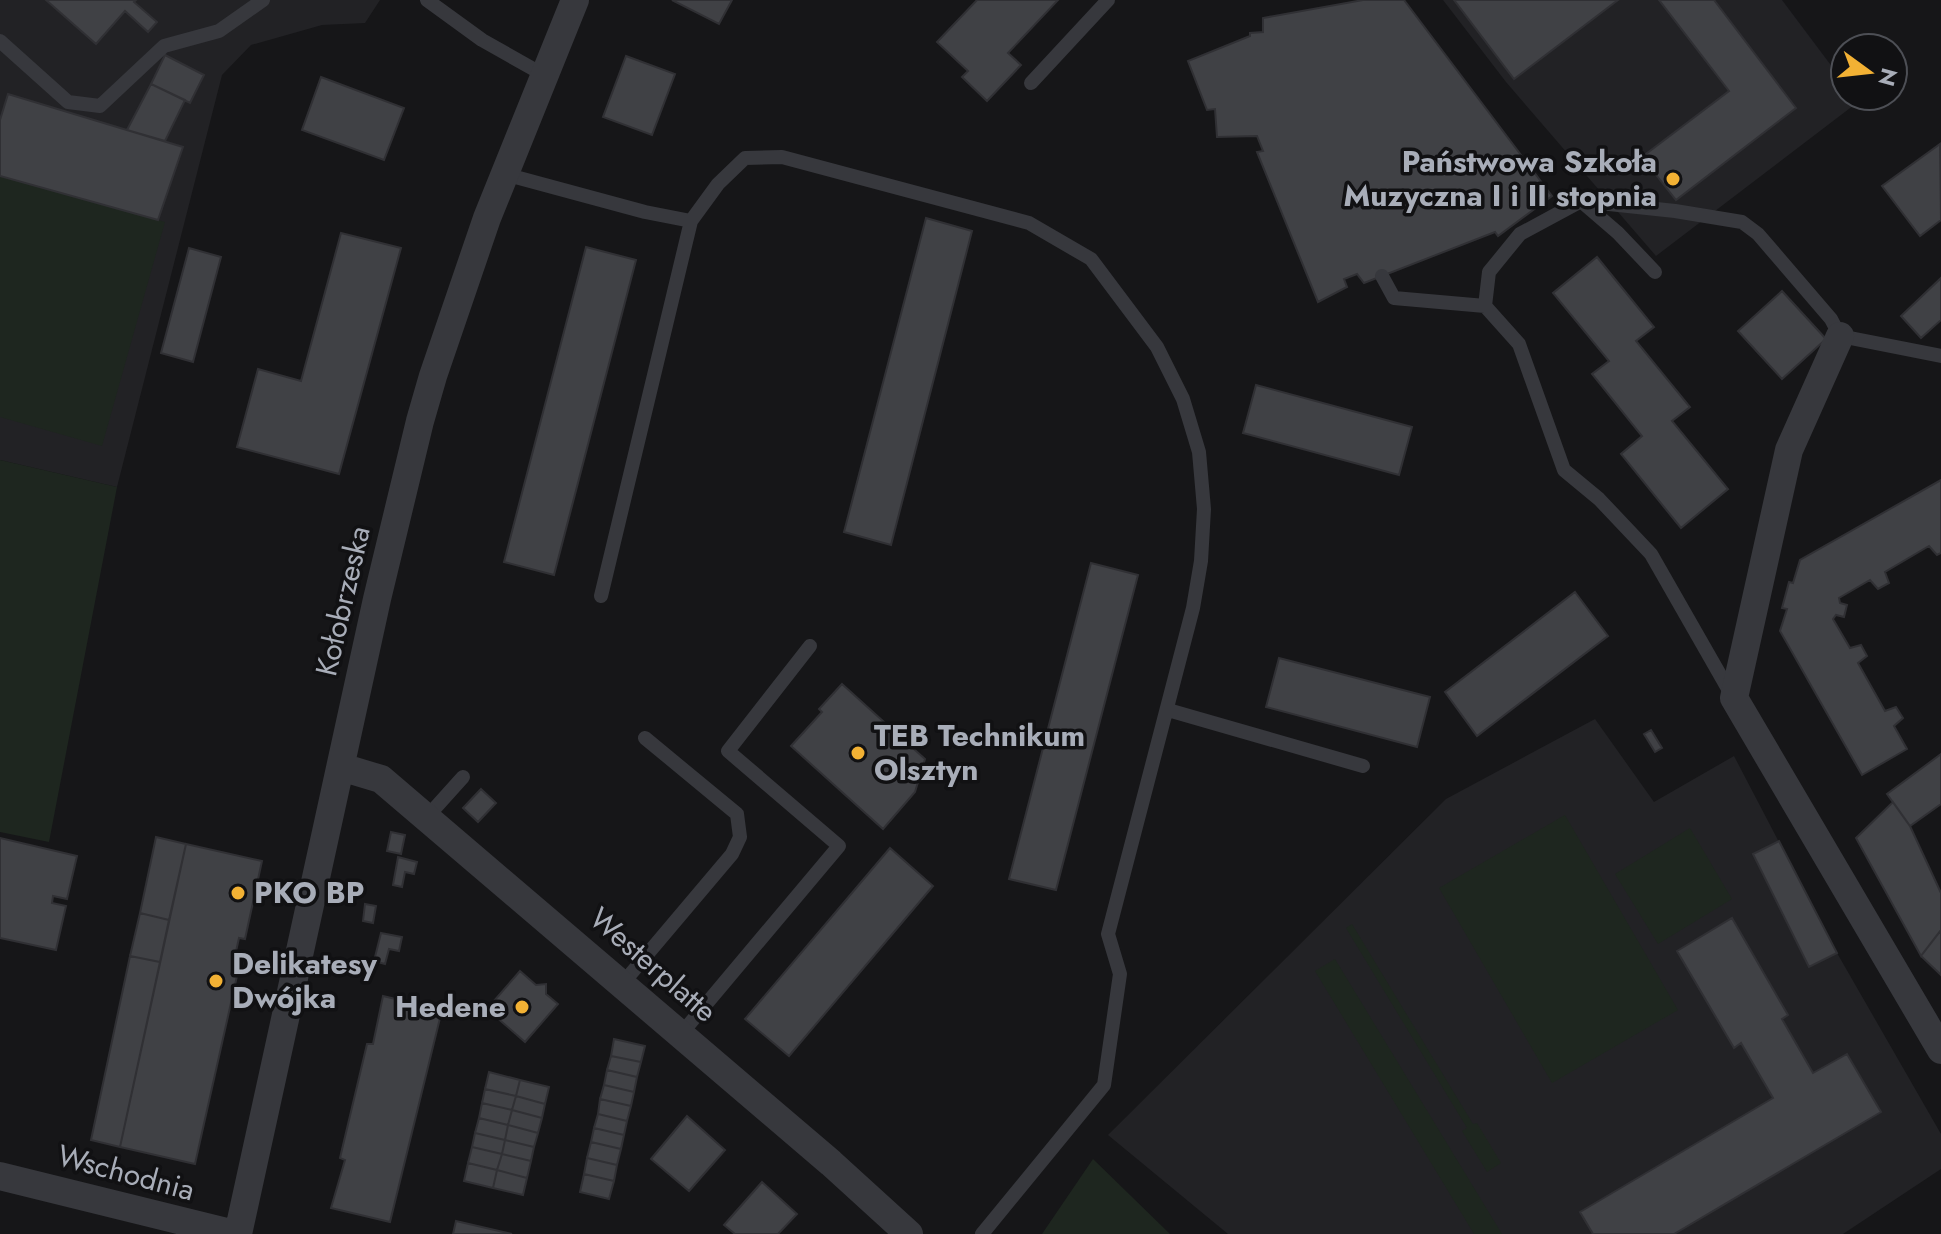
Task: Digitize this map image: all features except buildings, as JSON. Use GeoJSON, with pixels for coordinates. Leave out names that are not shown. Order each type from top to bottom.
{"type":"FeatureCollection","features":[{"type":"Feature","properties":{"kind":"street","name":"Kołobrzeska"},"geometry":{"type":"LineString","coordinates":[[236,1234],[377,599],[420,421],[504,174],[575,0]]}},
{"type":"Feature","properties":{"kind":"street"},"geometry":{"type":"LineString","coordinates":[[1840,336],[1789,450],[1734,698],[1941,1050]]}},
{"type":"Feature","properties":{"kind":"street","name":"Westerplatte"},"geometry":{"type":"LineString","coordinates":[[341,767],[381,779],[623,983],[909,1234]]}},
{"type":"Feature","properties":{"kind":"street","name":"Wschodnia"},"geometry":{"type":"LineString","coordinates":[[0,1176],[236,1234]]}},
{"type":"Feature","properties":{"kind":"lane"},"geometry":{"type":"LineString","coordinates":[[0,41],[68,102],[100,106],[164,46],[219,31],[263,0]]}},
{"type":"Feature","properties":{"kind":"lane"},"geometry":{"type":"LineString","coordinates":[[427,0],[482,40],[544,75]]}},
{"type":"Feature","properties":{"kind":"lane"},"geometry":{"type":"LineString","coordinates":[[1031,83],[1108,0]]}},
{"type":"Feature","properties":{"kind":"lane"},"geometry":{"type":"LineString","coordinates":[[601,596],[691,221],[718,184],[745,158],[782,157],[1029,223],[1091,259],[1157,347],[1183,399],[1199,452],[1204,509],[1201,561],[1168,710],[1108,934],[1120,974],[1104,1085],[982,1234]]}},
{"type":"Feature","properties":{"kind":"lane"},"geometry":{"type":"LineString","coordinates":[[504,174],[645,212],[691,221]]}},
{"type":"Feature","properties":{"kind":"lane"},"geometry":{"type":"LineString","coordinates":[[1581,201],[1618,233],[1655,272]]}},
{"type":"Feature","properties":{"kind":"lane"},"geometry":{"type":"LineString","coordinates":[[1485,306],[1489,272],[1520,234],[1581,201],[1675,211],[1742,222],[1758,234],[1831,319],[1840,336],[1941,356]]}},
{"type":"Feature","properties":{"kind":"lane"},"geometry":{"type":"LineString","coordinates":[[1382,276],[1394,298],[1485,306],[1519,344],[1564,470],[1599,499],[1651,554],[1734,698]]}},
{"type":"Feature","properties":{"kind":"lane"},"geometry":{"type":"LineString","coordinates":[[681,1034],[839,846],[728,751],[810,646]]}},
{"type":"Feature","properties":{"kind":"lane"},"geometry":{"type":"LineString","coordinates":[[1168,710],[1363,766]]}},
{"type":"Feature","properties":{"kind":"lane"},"geometry":{"type":"LineString","coordinates":[[623,983],[732,854],[740,837],[737,814],[645,738]]}},
{"type":"Feature","properties":{"kind":"lane"},"geometry":{"type":"LineString","coordinates":[[427,817],[463,777]]}},
{"type":"Feature","properties":{"kind":"shaded area"},"geometry":{"type":"Polygon","coordinates":[[[0,0],[380,0],[365,23],[322,25],[251,45],[222,75],[117,487],[0,460],[0,0]]]}},
{"type":"Feature","properties":{"kind":"shaded area","name":"Państwowa Szkoła Muzyczna I i II stopnia"},"geometry":{"type":"Polygon","coordinates":[[[1443,0],[1782,0],[1829,63],[1829,112],[1845,112],[1656,256],[1506,82],[1443,0]]]}},
{"type":"Feature","properties":{"kind":"shaded area"},"geometry":{"type":"Polygon","coordinates":[[[0,176],[165,222],[102,446],[0,417],[0,176]]]}},
{"type":"Feature","properties":{"kind":"shaded area"},"geometry":{"type":"Polygon","coordinates":[[[0,460],[117,487],[49,842],[0,832],[0,460]]]}},
{"type":"Feature","properties":{"kind":"shaded area"},"geometry":{"type":"Polygon","coordinates":[[[1595,719],[1654,802],[1734,756],[1837,953],[1941,1134],[1941,1169],[1843,1234],[1228,1234],[1108,1135],[1446,799],[1595,719]]]}},
{"type":"Feature","properties":{"kind":"shaded area"},"geometry":{"type":"Polygon","coordinates":[[[1565,815],[1678,1010],[1552,1083],[1439,888],[1565,815]]]}},
{"type":"Feature","properties":{"kind":"shaded area"},"geometry":{"type":"Polygon","coordinates":[[[1690,828],[1732,899],[1658,944],[1615,874],[1690,828]]]}},
{"type":"Feature","properties":{"kind":"shaded area"},"geometry":{"type":"Polygon","coordinates":[[[1352,924],[1473,1124],[1477,1123],[1501,1163],[1487,1172],[1462,1131],[1467,1128],[1346,928],[1352,924]]]}},
{"type":"Feature","properties":{"kind":"shaded area"},"geometry":{"type":"Polygon","coordinates":[[[1335,959],[1502,1234],[1474,1234],[1315,971],[1335,959]]]}},
{"type":"Feature","properties":{"kind":"shaded area"},"geometry":{"type":"Polygon","coordinates":[[[1093,1159],[1170,1234],[1042,1234],[1093,1159]]]}},
{"type":"Feature","properties":{"kind":"place","name":"Państwowa Szkoła Muzyczna I i II stopnia"},"geometry":{"type":"Point","coordinates":[1673,179]}},
{"type":"Feature","properties":{"kind":"place","name":"TEB Technikum Olsztyn"},"geometry":{"type":"Point","coordinates":[858,753]}},
{"type":"Feature","properties":{"kind":"place","name":"PKO BP"},"geometry":{"type":"Point","coordinates":[238,893]}},
{"type":"Feature","properties":{"kind":"place","name":"Delikatesy Dwójka"},"geometry":{"type":"Point","coordinates":[216,981]}},
{"type":"Feature","properties":{"kind":"place","name":"Hedene"},"geometry":{"type":"Point","coordinates":[522,1007]}}]}
